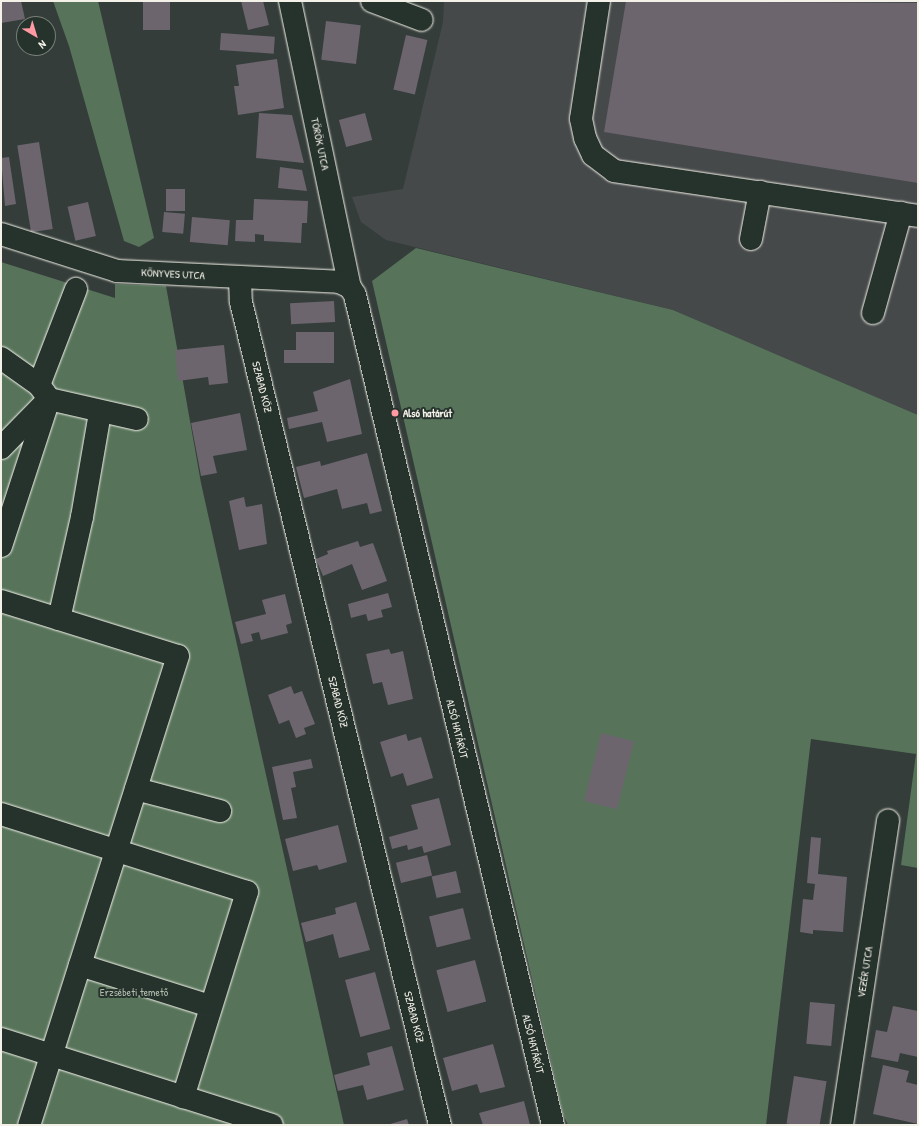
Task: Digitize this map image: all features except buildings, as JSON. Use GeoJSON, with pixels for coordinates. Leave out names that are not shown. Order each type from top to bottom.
{"type":"FeatureCollection","features":[{"type":"Feature","properties":{"kind":"street","name":"TÖRÖK UTCA"},"geometry":{"type":"LineString","coordinates":[[290,1],[350,287]]}},
{"type":"Feature","properties":{"kind":"street"},"geometry":{"type":"LineString","coordinates":[[372,1],[422,20]]}},
{"type":"Feature","properties":{"kind":"street"},"geometry":{"type":"LineString","coordinates":[[599,1],[581,119],[584,138],[593,155],[614,171],[909,215],[873,313]]}},
{"type":"Feature","properties":{"kind":"street"},"geometry":{"type":"LineString","coordinates":[[750,239],[760,192]]}},
{"type":"Feature","properties":{"kind":"street","name":"KÖNYVES UTCA"},"geometry":{"type":"LineString","coordinates":[[1,234],[116,271],[339,282],[350,287]]}},
{"type":"Feature","properties":{"kind":"street","name":"SZABAD KÖZ"},"geometry":{"type":"LineString","coordinates":[[240,278],[243,310],[440,1125]]}},
{"type":"Feature","properties":{"kind":"street","name":"ALSÓ HATÁRÚT"},"geometry":{"type":"LineString","coordinates":[[350,287],[355,295],[553,1125]]}},
{"type":"Feature","properties":{"kind":"street"},"geometry":{"type":"LineString","coordinates":[[1,546],[44,392],[76,289]]}},
{"type":"Feature","properties":{"kind":"street"},"geometry":{"type":"LineString","coordinates":[[1,358],[44,392],[100,413],[137,419]]}},
{"type":"Feature","properties":{"kind":"street"},"geometry":{"type":"LineString","coordinates":[[1,448],[44,392]]}},
{"type":"Feature","properties":{"kind":"street"},"geometry":{"type":"LineString","coordinates":[[59,619],[82,517],[100,413]]}},
{"type":"Feature","properties":{"kind":"street"},"geometry":{"type":"LineString","coordinates":[[1,601],[178,656],[29,1125]]}},
{"type":"Feature","properties":{"kind":"street"},"geometry":{"type":"LineString","coordinates":[[136,789],[220,811]]}},
{"type":"Feature","properties":{"kind":"street"},"geometry":{"type":"LineString","coordinates":[[1,814],[247,892],[210,1006],[183,1097]]}},
{"type":"Feature","properties":{"kind":"street","name":"VEZÉR UTCA"},"geometry":{"type":"LineString","coordinates":[[842,1125],[888,820]]}},
{"type":"Feature","properties":{"kind":"street"},"geometry":{"type":"LineString","coordinates":[[80,965],[210,1006]]}},
{"type":"Feature","properties":{"kind":"street"},"geometry":{"type":"LineString","coordinates":[[1,1039],[272,1125]]}},
{"type":"Feature","properties":{"kind":"shaded area"},"geometry":{"type":"Polygon","coordinates":[[[444,1],[918,1],[918,415],[673,310],[386,240],[361,222],[352,197],[403,189],[443,22],[444,1]]]}},
{"type":"Feature","properties":{"kind":"green space"},"geometry":{"type":"Polygon","coordinates":[[[53,1],[98,1],[154,238],[139,247],[124,241],[69,46],[53,1]]]}},
{"type":"Feature","properties":{"kind":"green space"},"geometry":{"type":"Polygon","coordinates":[[[416,248],[673,310],[918,415],[918,868],[901,865],[916,754],[811,739],[766,1125],[568,1125],[563,1114],[372,281],[416,248]]]}},
{"type":"Feature","properties":{"kind":"green space","name":"Erzsébeti temető"},"geometry":{"type":"Polygon","coordinates":[[[1,262],[115,298],[115,284],[166,286],[201,483],[344,1125],[1,1125],[1,262]]]}},
{"type":"Feature","properties":{"kind":"place","name":"Alsó határút"},"geometry":{"type":"Point","coordinates":[395,413]}}]}
